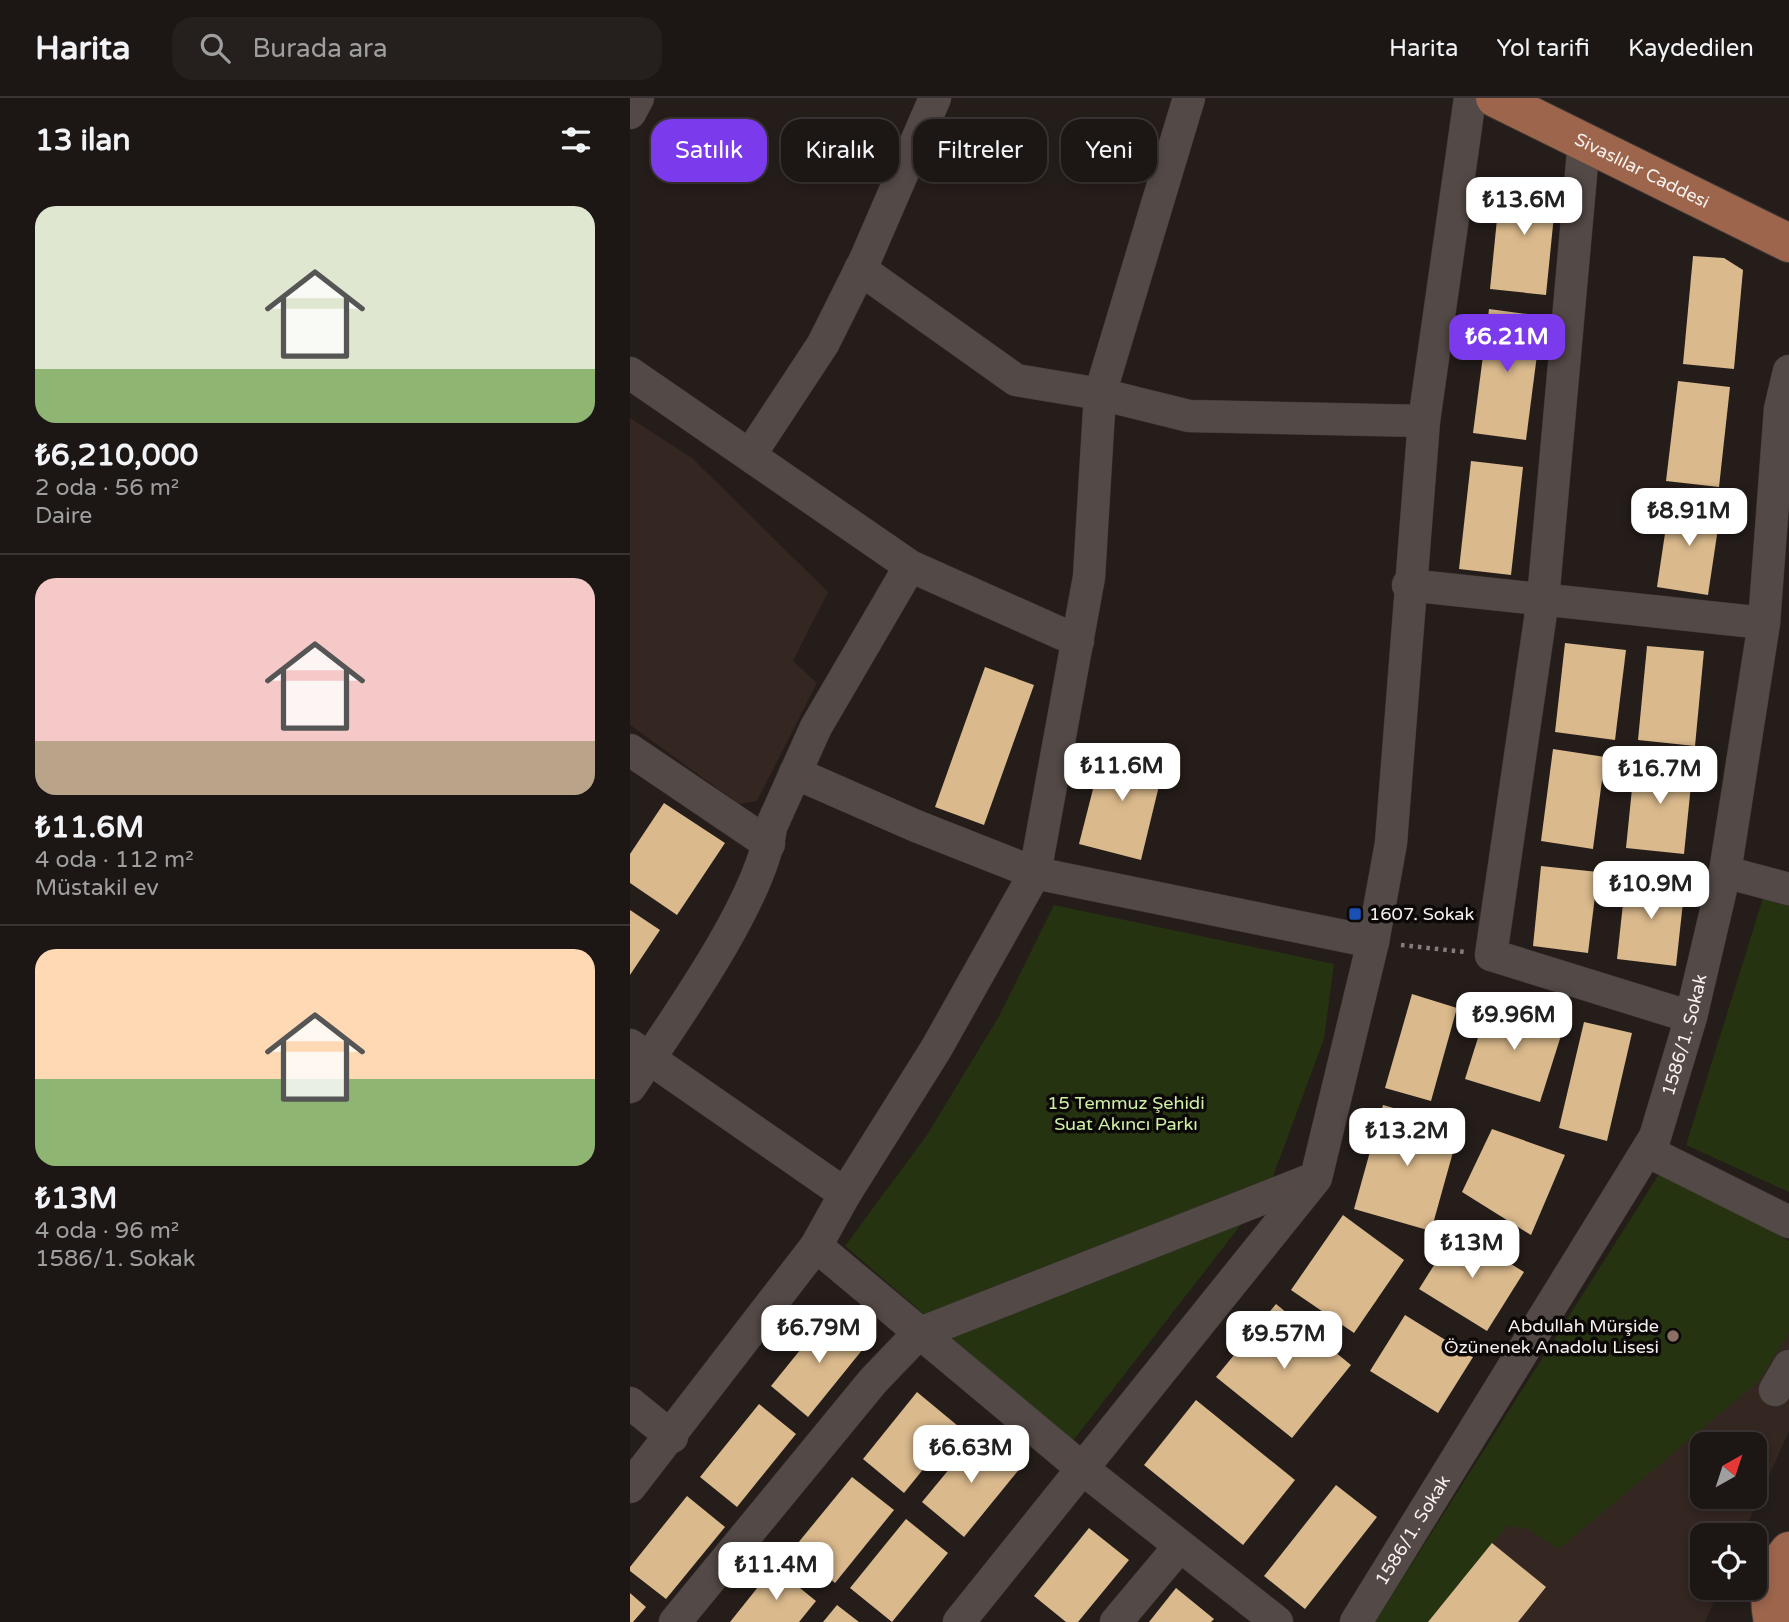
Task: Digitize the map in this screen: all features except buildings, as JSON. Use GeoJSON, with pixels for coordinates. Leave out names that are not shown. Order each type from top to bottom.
{"type":"FeatureCollection","features":[{"type":"Feature","properties":{"kind":"main road","name":"Sivaslılar Caddesi"},"geometry":{"type":"LineString","coordinates":[[1512,101],[1584,141],[1789,243]]}},
{"type":"Feature","properties":{"kind":"main road"},"geometry":{"type":"LineString","coordinates":[[1773,1622],[1769,1594],[1772,1581],[1789,1552]]}},
{"type":"Feature","properties":{"kind":"street"},"geometry":{"type":"LineString","coordinates":[[630,113],[638,98]]}},
{"type":"Feature","properties":{"kind":"street"},"geometry":{"type":"LineString","coordinates":[[750,455],[822,344],[860,269],[935,98]]}},
{"type":"Feature","properties":{"kind":"street"},"geometry":{"type":"LineString","coordinates":[[630,1487],[672,1437],[816,1247],[845,1194],[936,1049],[1035,873],[1089,577],[1100,394],[1189,98]]}},
{"type":"Feature","properties":{"kind":"street"},"geometry":{"type":"LineString","coordinates":[[960,1622],[1316,1178],[1373,942],[1391,843],[1408,585],[1424,421],[1470,98]]}},
{"type":"Feature","properties":{"kind":"street"},"geometry":{"type":"LineString","coordinates":[[1584,141],[1543,599],[1491,955],[1690,1017]]}},
{"type":"Feature","properties":{"kind":"street"},"geometry":{"type":"LineString","coordinates":[[860,269],[1016,380],[1100,394],[1189,416],[1424,421]]}},
{"type":"Feature","properties":{"kind":"street","name":"1586/1. Sokak"},"geometry":{"type":"LineString","coordinates":[[1356,1622],[1655,1138],[1690,1017],[1725,872],[1764,623],[1780,409],[1789,371]]}},
{"type":"Feature","properties":{"kind":"street"},"geometry":{"type":"LineString","coordinates":[[630,373],[910,566],[1078,641]]}},
{"type":"Feature","properties":{"kind":"street"},"geometry":{"type":"LineString","coordinates":[[630,1087],[640,1052],[733,925],[769,844],[771,827],[816,727],[910,566]]}},
{"type":"Feature","properties":{"kind":"street"},"geometry":{"type":"LineString","coordinates":[[1408,585],[1764,623]]}},
{"type":"Feature","properties":{"kind":"street"},"geometry":{"type":"LineString","coordinates":[[630,750],[769,844]]}},
{"type":"Feature","properties":{"kind":"street"},"geometry":{"type":"LineString","coordinates":[[795,773],[916,826],[1035,873],[1373,942]]}},
{"type":"Feature","properties":{"kind":"street"},"geometry":{"type":"LineString","coordinates":[[1725,872],[1789,889]]}},
{"type":"Feature","properties":{"kind":"street"},"geometry":{"type":"LineString","coordinates":[[640,1052],[845,1194]]}},
{"type":"Feature","properties":{"kind":"street"},"geometry":{"type":"LineString","coordinates":[[1647,1151],[1789,1222]]}},
{"type":"Feature","properties":{"kind":"street"},"geometry":{"type":"LineString","coordinates":[[674,1622],[873,1381],[918,1335],[1316,1178]]}},
{"type":"Feature","properties":{"kind":"street"},"geometry":{"type":"LineString","coordinates":[[816,1247],[918,1335],[1179,1547],[1277,1622]]}},
{"type":"Feature","properties":{"kind":"street"},"geometry":{"type":"LineString","coordinates":[[630,1403],[672,1437]]}},
{"type":"Feature","properties":{"kind":"street"},"geometry":{"type":"LineString","coordinates":[[1116,1622],[1179,1547]]}},
{"type":"Feature","properties":{"kind":"path"},"geometry":{"type":"LineString","coordinates":[[1373,942],[1491,955]]}},
{"type":"Feature","properties":{"kind":"shaded area"},"geometry":{"type":"Polygon","coordinates":[[[630,418],[692,458],[828,592],[793,661],[817,683],[757,801],[739,804],[630,725],[630,418]]]}},
{"type":"Feature","properties":{"kind":"shaded area"},"geometry":{"type":"Polygon","coordinates":[[[1789,1241],[1789,1431],[1768,1478],[1768,1432],[1690,1432],[1690,1509],[1754,1509],[1748,1523],[1690,1523],[1690,1600],[1714,1600],[1705,1622],[1375,1622],[1789,1241]]]}},
{"type":"Feature","properties":{"kind":"green space"},"geometry":{"type":"Polygon","coordinates":[[[1764,895],[1789,904],[1789,1192],[1686,1145],[1764,895]]]}},
{"type":"Feature","properties":{"kind":"green space","name":"15 Temmuz Şehidi Suat Akıncı Parkı"},"geometry":{"type":"Polygon","coordinates":[[[1054,905],[1334,964],[1324,1039],[1268,1190],[1072,1442],[845,1246],[927,1135],[998,1018],[1054,905]]]}},
{"type":"Feature","properties":{"kind":"green space","name":"Abdullah Mürşide Özünenek Anadolu Lisesi"},"geometry":{"type":"Polygon","coordinates":[[[1659,1174],[1789,1241],[1789,1333],[1759,1381],[1698,1432],[1690,1432],[1690,1439],[1559,1549],[1526,1528],[1507,1526],[1428,1622],[1375,1622],[1659,1174]]]}},
{"type":"Feature","properties":{"kind":"place","name":"1607. Sokak"},"geometry":{"type":"Point","coordinates":[1355,914]}},
{"type":"Feature","properties":{"kind":"place","name":"Abdullah Mürşide Özünenek Anadolu Lisesi"},"geometry":{"type":"Point","coordinates":[1673,1336]}}]}
